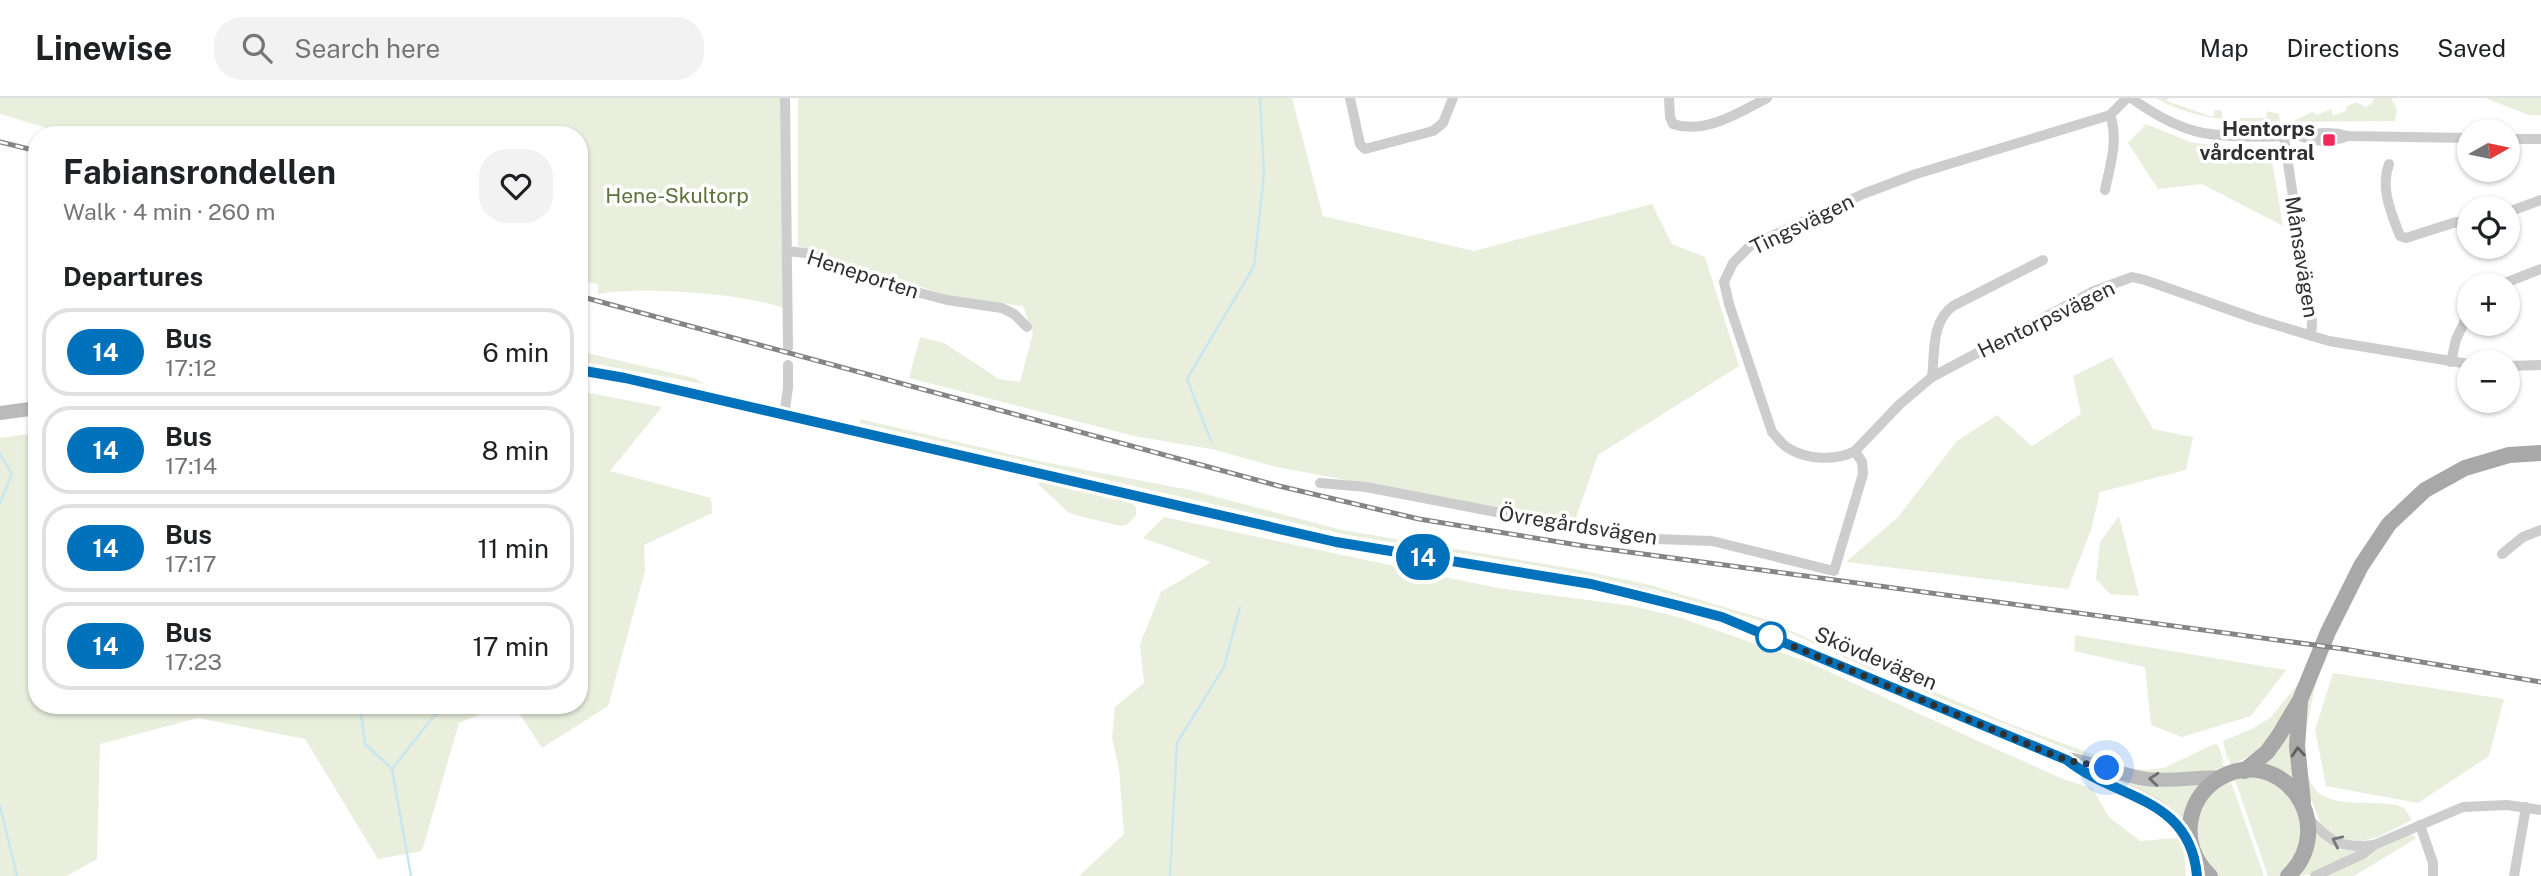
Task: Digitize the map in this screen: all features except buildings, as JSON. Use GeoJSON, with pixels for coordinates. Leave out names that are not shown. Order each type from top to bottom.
{"type":"FeatureCollection","features":[{"type":"Feature","properties":{"kind":"main road","name":"Skövdevägen"},"geometry":{"type":"LineString","coordinates":[[588,372],[1336,542],[1591,584],[1722,617],[2067,760]]}},
{"type":"Feature","properties":{"kind":"main road"},"geometry":{"type":"LineString","coordinates":[[0,413],[28,409]]}},
{"type":"Feature","properties":{"kind":"main road"},"geometry":{"type":"LineString","coordinates":[[2244,771],[2267,752],[2300,700],[2328,632],[2361,566],[2389,524],[2426,490],[2465,468],[2509,455],[2541,453]]}},
{"type":"Feature","properties":{"kind":"main road"},"geometry":{"type":"LineString","coordinates":[[2288,876],[2306,850],[2309,834],[2297,746],[2300,700]]}},
{"type":"Feature","properties":{"kind":"main road"},"geometry":{"type":"LineString","coordinates":[[2067,760],[2089,762],[2144,779],[2174,780],[2222,777],[2244,771],[2262,772],[2279,778],[2293,789],[2305,811]]}},
{"type":"Feature","properties":{"kind":"main road"},"geometry":{"type":"LineString","coordinates":[[2067,760],[2084,774],[2152,803],[2169,817],[2210,876]]}},
{"type":"Feature","properties":{"kind":"main road"},"geometry":{"type":"LineString","coordinates":[[2196,876],[2189,825],[2193,808],[2202,793],[2222,777]]}},
{"type":"Feature","properties":{"kind":"street"},"geometry":{"type":"LineString","coordinates":[[785,98],[788,251]]}},
{"type":"Feature","properties":{"kind":"street"},"geometry":{"type":"LineString","coordinates":[[1350,98],[1360,144],[1365,149],[1433,131],[1443,123],[1453,98]]}},
{"type":"Feature","properties":{"kind":"street"},"geometry":{"type":"LineString","coordinates":[[1669,98],[1670,117],[1673,124],[1681,127],[1718,122],[1767,98]]}},
{"type":"Feature","properties":{"kind":"street"},"geometry":{"type":"LineString","coordinates":[[2129,98],[2173,123],[2203,133],[2284,137],[2317,132],[2348,136],[2457,138]]}},
{"type":"Feature","properties":{"kind":"street","name":"Tingsvägen"},"geometry":{"type":"LineString","coordinates":[[1855,451],[1832,457],[1811,457],[1787,448],[1772,432],[1729,304],[1724,282],[1733,263],[1751,246],[1863,194],[1916,174],[2110,115],[2129,98]]}},
{"type":"Feature","properties":{"kind":"street"},"geometry":{"type":"LineString","coordinates":[[2105,190],[2114,127],[2110,115]]}},
{"type":"Feature","properties":{"kind":"street","name":"Månsavägen"},"geometry":{"type":"LineString","coordinates":[[2284,137],[2312,322],[2311,336]]}},
{"type":"Feature","properties":{"kind":"street"},"geometry":{"type":"LineString","coordinates":[[2520,139],[2541,139]]}},
{"type":"Feature","properties":{"kind":"street"},"geometry":{"type":"LineString","coordinates":[[2389,164],[2386,200],[2400,236],[2406,238],[2457,222]]}},
{"type":"Feature","properties":{"kind":"street"},"geometry":{"type":"LineString","coordinates":[[2520,208],[2541,200]]}},
{"type":"Feature","properties":{"kind":"street","name":"Heneporten"},"geometry":{"type":"LineString","coordinates":[[788,347],[788,251],[806,253],[925,295],[1002,309],[1014,314],[1027,327]]}},
{"type":"Feature","properties":{"kind":"street"},"geometry":{"type":"LineString","coordinates":[[1932,377],[1938,324],[1942,314],[2043,260]]}},
{"type":"Feature","properties":{"kind":"street"},"geometry":{"type":"LineString","coordinates":[[2520,277],[2541,269]]}},
{"type":"Feature","properties":{"kind":"street","name":"Hentorpsvägen"},"geometry":{"type":"LineString","coordinates":[[1855,451],[1900,404],[1932,377],[2094,291],[2132,278],[2146,280],[2311,336],[2457,362]]}},
{"type":"Feature","properties":{"kind":"street"},"geometry":{"type":"LineString","coordinates":[[2451,362],[2458,336]]}},
{"type":"Feature","properties":{"kind":"street"},"geometry":{"type":"LineString","coordinates":[[784,415],[788,365]]}},
{"type":"Feature","properties":{"kind":"street"},"geometry":{"type":"LineString","coordinates":[[2520,366],[2541,365]]}},
{"type":"Feature","properties":{"kind":"street","name":"Övregårdsvägen"},"geometry":{"type":"LineString","coordinates":[[1320,482],[1366,487],[1589,530],[1655,539],[1712,541],[1834,571],[1863,474],[1862,462],[1855,451]]}},
{"type":"Feature","properties":{"kind":"street"},"geometry":{"type":"LineString","coordinates":[[2502,554],[2524,537],[2541,530]]}},
{"type":"Feature","properties":{"kind":"street"},"geometry":{"type":"LineString","coordinates":[[2315,876],[2363,854],[2374,845],[2463,807],[2487,805],[2541,810]]}},
{"type":"Feature","properties":{"kind":"street"},"geometry":{"type":"LineString","coordinates":[[2514,876],[2526,807]]}},
{"type":"Feature","properties":{"kind":"street"},"geometry":{"type":"LineString","coordinates":[[2305,811],[2330,840],[2338,844],[2356,847],[2374,845]]}},
{"type":"Feature","properties":{"kind":"street"},"geometry":{"type":"LineString","coordinates":[[2420,825],[2433,863],[2433,876]]}},
{"type":"Feature","properties":{"kind":"green space","name":"Hene-Skultorp"},"geometry":{"type":"Polygon","coordinates":[[[0,98],[780,98],[783,308],[743,298],[691,292],[639,291],[598,294],[598,284],[588,282],[588,126],[41,126],[0,114],[0,98]]]}},
{"type":"Feature","properties":{"kind":"green space"},"geometry":{"type":"Polygon","coordinates":[[[798,98],[1292,98],[1323,216],[1474,251],[1652,204],[1672,244],[1705,257],[1739,366],[1598,455],[1574,523],[1277,467],[1211,449],[1134,436],[909,378],[920,337],[944,343],[999,379],[1020,382],[1033,333],[1023,306],[949,296],[798,246],[798,98]]]}},
{"type":"Feature","properties":{"kind":"green space"},"geometry":{"type":"Polygon","coordinates":[[[2156,98],[2168,98],[2167,101],[2213,117],[2215,110],[2222,111],[2222,118],[2266,118],[2267,111],[2279,114],[2280,122],[2216,118],[2171,106],[2156,98]]]}},
{"type":"Feature","properties":{"kind":"green space"},"geometry":{"type":"Polygon","coordinates":[[[2374,98],[2391,98],[2397,109],[2395,121],[2295,120],[2312,112],[2317,115],[2331,109],[2333,116],[2346,111],[2347,106],[2356,102],[2366,107],[2374,98]]]}},
{"type":"Feature","properties":{"kind":"green space"},"geometry":{"type":"Polygon","coordinates":[[[2485,98],[2541,98],[2541,115],[2529,115],[2485,98]]]}},
{"type":"Feature","properties":{"kind":"green space"},"geometry":{"type":"Polygon","coordinates":[[[2146,124],[2190,142],[2271,155],[2283,226],[2202,184],[2158,189],[2128,143],[2146,124]]]}},
{"type":"Feature","properties":{"kind":"green space"},"geometry":{"type":"Polygon","coordinates":[[[588,353],[694,378],[704,384],[588,363],[588,353]]]}},
{"type":"Feature","properties":{"kind":"green space"},"geometry":{"type":"Polygon","coordinates":[[[2112,357],[2153,429],[2193,437],[2186,470],[2100,492],[2091,530],[2068,589],[1846,562],[1898,517],[1957,441],[1997,415],[2032,446],[2081,414],[2073,376],[2112,357]]]}},
{"type":"Feature","properties":{"kind":"green space"},"geometry":{"type":"Polygon","coordinates":[[[588,393],[662,407],[610,471],[711,498],[712,513],[644,545],[645,571],[608,706],[542,748],[520,714],[588,714],[588,393]]]}},
{"type":"Feature","properties":{"kind":"green space"},"geometry":{"type":"Polygon","coordinates":[[[860,419],[1044,462],[1190,490],[1342,530],[1575,569],[1650,585],[1768,620],[1876,670],[1771,624],[1651,589],[1550,568],[1347,535],[860,423],[860,419]]]}},
{"type":"Feature","properties":{"kind":"green space"},"geometry":{"type":"Polygon","coordinates":[[[28,434],[28,714],[480,714],[459,723],[422,851],[378,859],[305,739],[198,718],[100,744],[97,859],[67,876],[0,876],[0,438],[28,434]]]}},
{"type":"Feature","properties":{"kind":"green space"},"geometry":{"type":"Polygon","coordinates":[[[1039,482],[1131,503],[1136,507],[1136,515],[1128,524],[1121,526],[1075,515],[1068,512],[1038,484],[1039,482]]]}},
{"type":"Feature","properties":{"kind":"green space"},"geometry":{"type":"Polygon","coordinates":[[[2119,516],[2139,596],[2110,594],[2096,579],[2100,542],[2119,516]]]}},
{"type":"Feature","properties":{"kind":"green space"},"geometry":{"type":"Polygon","coordinates":[[[1164,517],[1497,588],[1632,606],[1678,617],[1808,662],[2063,779],[2092,788],[2109,817],[2140,841],[2177,838],[2184,849],[2186,876],[1079,876],[1124,834],[1119,769],[1112,738],[1115,707],[1144,683],[1140,644],[1161,592],[1211,562],[1143,538],[1164,517]]]}},
{"type":"Feature","properties":{"kind":"green space"},"geometry":{"type":"Polygon","coordinates":[[[2075,635],[2286,670],[2251,716],[2182,737],[2151,725],[2145,667],[2074,651],[2075,635]]]}},
{"type":"Feature","properties":{"kind":"green space"},"geometry":{"type":"Polygon","coordinates":[[[2322,663],[2306,736],[2308,775],[2315,789],[2328,798],[2345,802],[2397,805],[2405,809],[2412,820],[2378,837],[2351,843],[2323,830],[2306,786],[2303,714],[2322,663]]]}},
{"type":"Feature","properties":{"kind":"green space"},"geometry":{"type":"Polygon","coordinates":[[[2333,673],[2504,699],[2489,756],[2418,803],[2326,786],[2315,730],[2333,673]]]}},
{"type":"Feature","properties":{"kind":"green space"},"geometry":{"type":"Polygon","coordinates":[[[2303,678],[2266,740],[2257,750],[2230,765],[2223,741],[2270,718],[2303,678]]]}},
{"type":"Feature","properties":{"kind":"green space"},"geometry":{"type":"Polygon","coordinates":[[[1923,687],[2010,724],[2130,768],[2164,768],[2214,744],[2218,745],[2225,765],[2220,758],[2224,767],[2207,772],[2146,775],[2092,759],[1924,692],[1923,687]]]}},
{"type":"Feature","properties":{"kind":"green space"},"geometry":{"type":"Polygon","coordinates":[[[2291,724],[2298,786],[2256,765],[2291,724]]]}},
{"type":"Feature","properties":{"kind":"green space"},"geometry":{"type":"Polygon","coordinates":[[[2090,767],[2206,781],[2186,829],[2090,767]]]}},
{"type":"Feature","properties":{"kind":"green space"},"geometry":{"type":"Polygon","coordinates":[[[2247,776],[2267,778],[2292,794],[2305,836],[2282,876],[2268,876],[2235,780],[2247,776]]]}},
{"type":"Feature","properties":{"kind":"green space"},"geometry":{"type":"Polygon","coordinates":[[[2230,782],[2229,786],[2231,782],[2264,876],[2218,876],[2213,873],[2195,843],[2197,812],[2212,790],[2230,782]]]}},
{"type":"Feature","properties":{"kind":"green space"},"geometry":{"type":"Polygon","coordinates":[[[2314,831],[2335,847],[2361,850],[2321,870],[2296,876],[2314,831]]]}},
{"type":"Feature","properties":{"kind":"green space"},"geometry":{"type":"Polygon","coordinates":[[[2408,834],[2415,836],[2415,839],[2354,876],[2323,876],[2408,834]]]}},
{"type":"Feature","properties":{"kind":"waterway"},"geometry":{"type":"LineString","coordinates":[[1211,441],[1187,379],[1254,266],[1264,173],[1260,98]]}},
{"type":"Feature","properties":{"kind":"waterway"},"geometry":{"type":"LineString","coordinates":[[0,454],[12,474],[0,503]]}},
{"type":"Feature","properties":{"kind":"waterway"},"geometry":{"type":"LineString","coordinates":[[1170,876],[1177,743],[1224,667],[1240,607]]}},
{"type":"Feature","properties":{"kind":"waterway"},"geometry":{"type":"LineString","coordinates":[[361,714],[365,744],[392,769],[411,876]]}},
{"type":"Feature","properties":{"kind":"waterway"},"geometry":{"type":"LineString","coordinates":[[392,769],[437,714]]}},
{"type":"Feature","properties":{"kind":"waterway"},"geometry":{"type":"LineString","coordinates":[[0,806],[17,876]]}},
{"type":"Feature","properties":{"kind":"railway"},"geometry":{"type":"LineString","coordinates":[[0,142],[28,149]]}},
{"type":"Feature","properties":{"kind":"railway"},"geometry":{"type":"LineString","coordinates":[[588,298],[1279,486],[1419,519],[1584,546],[2344,649],[2541,682]]}},
{"type":"Feature","properties":{"kind":"bus line","name":"14"},"geometry":{"type":"LineString","coordinates":[[588,372],[1336,542],[1591,584],[1722,617],[2067,760],[2084,774],[2152,803],[2169,817],[2190,842],[2197,876]]}},
{"type":"Feature","properties":{"kind":"place","name":"Hentorps vårdcentral"},"geometry":{"type":"Point","coordinates":[2329,140]}},
{"type":"Feature","properties":{"kind":"route"},"geometry":{"type":"LineString","coordinates":[[1771,637],[2067,760],[2089,762],[2107,768]]}}]}
